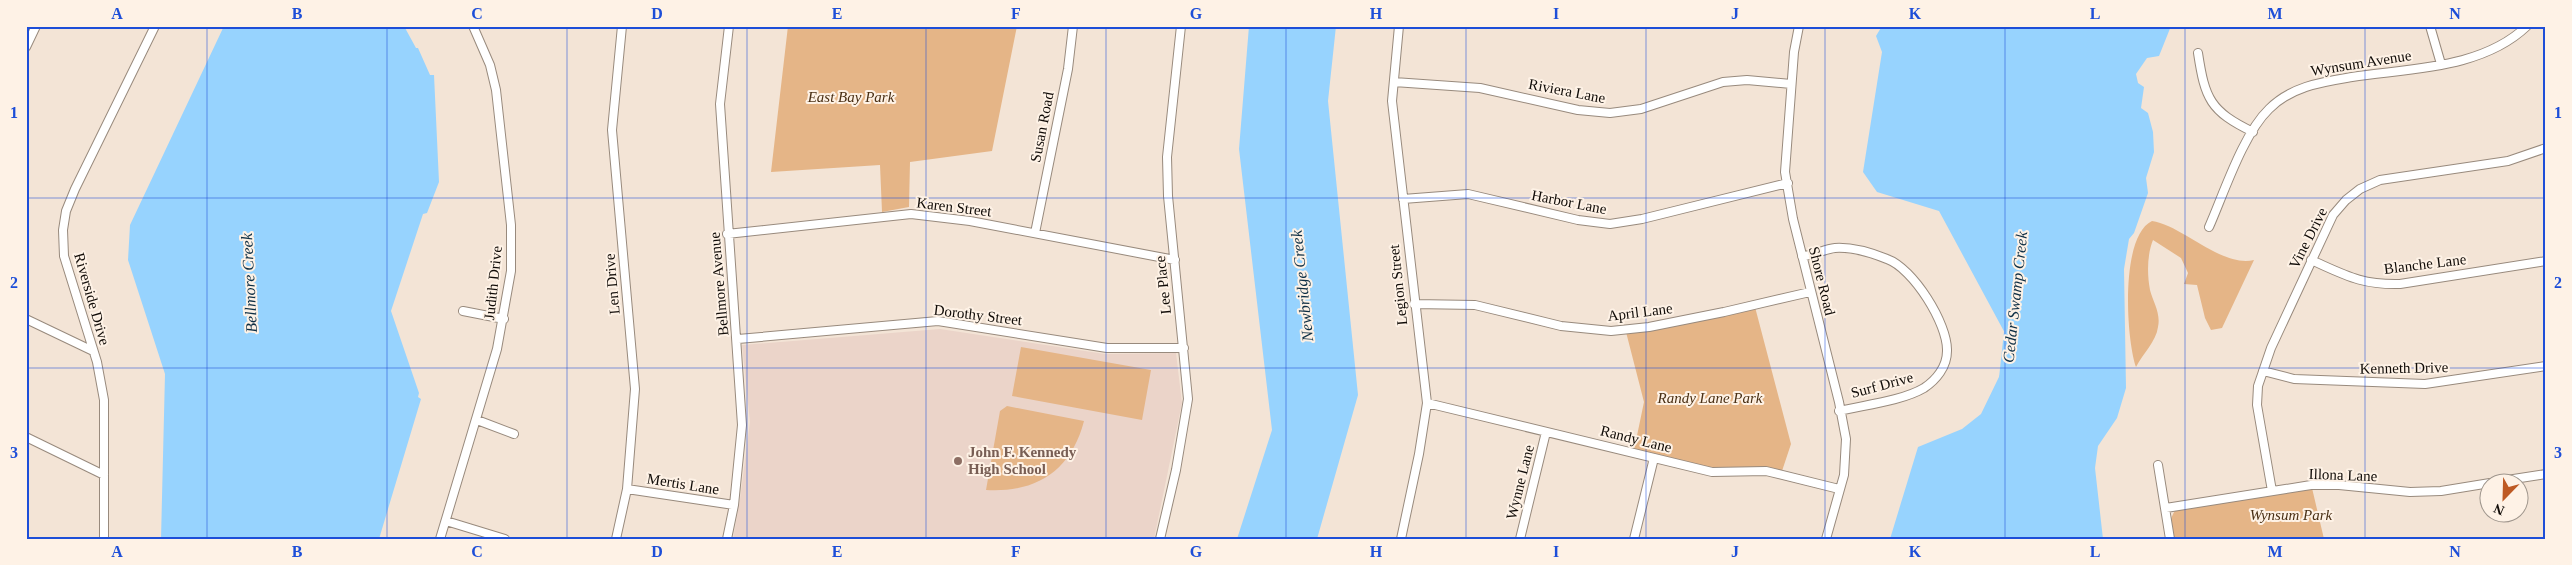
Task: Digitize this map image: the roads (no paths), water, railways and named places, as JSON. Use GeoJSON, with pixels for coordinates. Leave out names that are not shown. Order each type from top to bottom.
{"type":"FeatureCollection","features":[{"type":"Feature","properties":{"kind":"street"},"geometry":{"type":"LineString","coordinates":[[26,47],[36,26]]}},
{"type":"Feature","properties":{"kind":"street","name":"Riverside Drive"},"geometry":{"type":"LineString","coordinates":[[104,539],[104,400],[98,362],[64,256],[63,230],[66,211],[154,26]]}},
{"type":"Feature","properties":{"kind":"street","name":"Judith Drive"},"geometry":{"type":"LineString","coordinates":[[440,539],[477,420],[504,319],[511,270],[511,226],[503,143],[494,82],[490,65],[473,26]]}},
{"type":"Feature","properties":{"kind":"street","name":"Len Drive"},"geometry":{"type":"LineString","coordinates":[[616,539],[627,489],[635,389],[612,130],[622,26]]}},
{"type":"Feature","properties":{"kind":"street","name":"Bellmore Avenue"},"geometry":{"type":"LineString","coordinates":[[727,539],[734,505],[742,425],[738,339],[728,234],[720,104],[729,26]]}},
{"type":"Feature","properties":{"kind":"street","name":"Susan Road"},"geometry":{"type":"LineString","coordinates":[[1036,233],[1068,69],[1073,26]]}},
{"type":"Feature","properties":{"kind":"street","name":"Lee Place"},"geometry":{"type":"LineString","coordinates":[[1160,539],[1186,416],[1187,379],[1168,196],[1167,157],[1181,26]]}},
{"type":"Feature","properties":{"kind":"street","name":"Legion Street"},"geometry":{"type":"LineString","coordinates":[[1399,26],[1392,102],[1427,404],[1419,454],[1400,539]]}},
{"type":"Feature","properties":{"kind":"street","name":"Shore Road"},"geometry":{"type":"LineString","coordinates":[[1799,26],[1785,150],[1785,172],[1793,219],[1810,292],[1839,402],[1846,448],[1846,463],[1826,539]]}},
{"type":"Feature","properties":{"kind":"street"},"geometry":{"type":"LineString","coordinates":[[2430,26],[2441,64]]}},
{"type":"Feature","properties":{"kind":"street","name":"Wynsum Avenue"},"geometry":{"type":"LineString","coordinates":[[2209,227],[2253,132],[2269,109],[2285,96],[2303,87],[2321,82],[2441,64],[2488,52],[2504,45],[2527,26]]}},
{"type":"Feature","properties":{"kind":"street"},"geometry":{"type":"LineString","coordinates":[[2198,53],[2205,89],[2213,104],[2227,119],[2253,132]]}},
{"type":"Feature","properties":{"kind":"street","name":"Riviera Lane"},"geometry":{"type":"LineString","coordinates":[[1394,82],[1480,88],[1578,110],[1610,114],[1641,110],[1723,82],[1747,80],[1792,84]]}},
{"type":"Feature","properties":{"kind":"street","name":"Vine Drive"},"geometry":{"type":"LineString","coordinates":[[2272,491],[2257,405],[2258,386],[2262,371],[2333,214],[2360,189],[2387,179],[2508,161],[2546,148]]}},
{"type":"Feature","properties":{"kind":"street","name":"Harbor Lane"},"geometry":{"type":"LineString","coordinates":[[1403,200],[1468,194],[1578,220],[1610,224],[1642,219],[1788,183]]}},
{"type":"Feature","properties":{"kind":"street","name":"Karen Street"},"geometry":{"type":"LineString","coordinates":[[728,234],[911,214],[970,221],[1174,260]]}},
{"type":"Feature","properties":{"kind":"street","name":"Surf Drive"},"geometry":{"type":"LineString","coordinates":[[1802,256],[1835,248],[1849,249],[1888,259],[1900,265],[1920,289],[1938,320],[1947,342],[1946,362],[1941,371],[1923,389],[1907,395],[1839,411]]}},
{"type":"Feature","properties":{"kind":"street","name":"Blanche Lane"},"geometry":{"type":"LineString","coordinates":[[2311,260],[2357,280],[2376,284],[2400,284],[2546,261]]}},
{"type":"Feature","properties":{"kind":"street","name":"April Lane"},"geometry":{"type":"LineString","coordinates":[[1414,304],[1475,305],[1561,326],[1610,331],[1642,328],[1724,312],[1810,292]]}},
{"type":"Feature","properties":{"kind":"street"},"geometry":{"type":"LineString","coordinates":[[464,311],[504,319]]}},
{"type":"Feature","properties":{"kind":"street"},"geometry":{"type":"LineString","coordinates":[[26,319],[93,351]]}},
{"type":"Feature","properties":{"kind":"street","name":"Dorothy Street"},"geometry":{"type":"LineString","coordinates":[[738,339],[938,321],[1106,348],[1184,348]]}},
{"type":"Feature","properties":{"kind":"street","name":"Kenneth Drive"},"geometry":{"type":"LineString","coordinates":[[2262,371],[2294,378],[2425,384],[2546,366]]}},
{"type":"Feature","properties":{"kind":"street","name":"Randy Lane"},"geometry":{"type":"LineString","coordinates":[[1427,404],[1712,472],[1778,473],[1839,489]]}},
{"type":"Feature","properties":{"kind":"street"},"geometry":{"type":"LineString","coordinates":[[477,420],[514,434]]}},
{"type":"Feature","properties":{"kind":"street","name":"Wynne Lane"},"geometry":{"type":"LineString","coordinates":[[1520,539],[1546,432]]}},
{"type":"Feature","properties":{"kind":"street"},"geometry":{"type":"LineString","coordinates":[[26,437],[104,475]]}},
{"type":"Feature","properties":{"kind":"street"},"geometry":{"type":"LineString","coordinates":[[1634,539],[1654,458]]}},
{"type":"Feature","properties":{"kind":"street"},"geometry":{"type":"LineString","coordinates":[[2158,465],[2170,539]]}},
{"type":"Feature","properties":{"kind":"street"},"geometry":{"type":"LineString","coordinates":[[2530,476],[2546,474]]}},
{"type":"Feature","properties":{"kind":"street","name":"Illona Lane"},"geometry":{"type":"LineString","coordinates":[[2166,508],[2311,485],[2339,485],[2410,492],[2441,491],[2480,485]]}},
{"type":"Feature","properties":{"kind":"street","name":"Mertis Lane"},"geometry":{"type":"LineString","coordinates":[[627,489],[734,505]]}},
{"type":"Feature","properties":{"kind":"street"},"geometry":{"type":"LineString","coordinates":[[446,521],[505,539]]}},
{"type":"Feature","properties":{"kind":"water","name":"Bellmore Creek"},"geometry":{"type":"Polygon","coordinates":[[[224,26],[404,26],[416,48],[418,48],[430,75],[434,75],[439,182],[427,213],[423,214],[391,311],[419,393],[418,397],[421,399],[379,539],[161,539],[165,374],[128,260],[130,225],[224,26]]]}},
{"type":"Feature","properties":{"kind":"water","name":"Newbridge Creek"},"geometry":{"type":"Polygon","coordinates":[[[1249,26],[1336,26],[1328,101],[1358,395],[1317,539],[1237,539],[1272,430],[1239,149],[1249,26]]]}},
{"type":"Feature","properties":{"kind":"water"},"geometry":{"type":"Polygon","coordinates":[[[1882,26],[2171,26],[2159,56],[2147,58],[2136,74],[2138,83],[2144,87],[2141,108],[2148,113],[2153,132],[2154,152],[2146,178],[2148,193],[2134,233],[2129,239],[2124,269],[2126,388],[2117,418],[2098,446],[2095,468],[2103,539],[1890,539],[1918,447],[1962,429],[1981,414],[2013,348],[1939,211],[1877,192],[1863,172],[1882,52],[1876,36],[1882,26]]]}},
{"type":"Feature","properties":{"kind":"waterway","name":"Cedar Swamp Creek"},"geometry":{"type":"LineString","coordinates":[[2007,378],[2013,323]]}},
{"type":"Feature","properties":{"kind":"place","name":"John F. Kennedy High School"},"geometry":{"type":"Point","coordinates":[958,461]}},
{"type":"Feature","properties":{"kind":"park label","name":"East Bay Park"},"geometry":{"type":"Point","coordinates":[851,97]}},
{"type":"Feature","properties":{"kind":"park label","name":"Randy Lane Park"},"geometry":{"type":"Point","coordinates":[1710,398]}},
{"type":"Feature","properties":{"kind":"park label","name":"Wynsum Park"},"geometry":{"type":"Point","coordinates":[2291,515]}}]}
